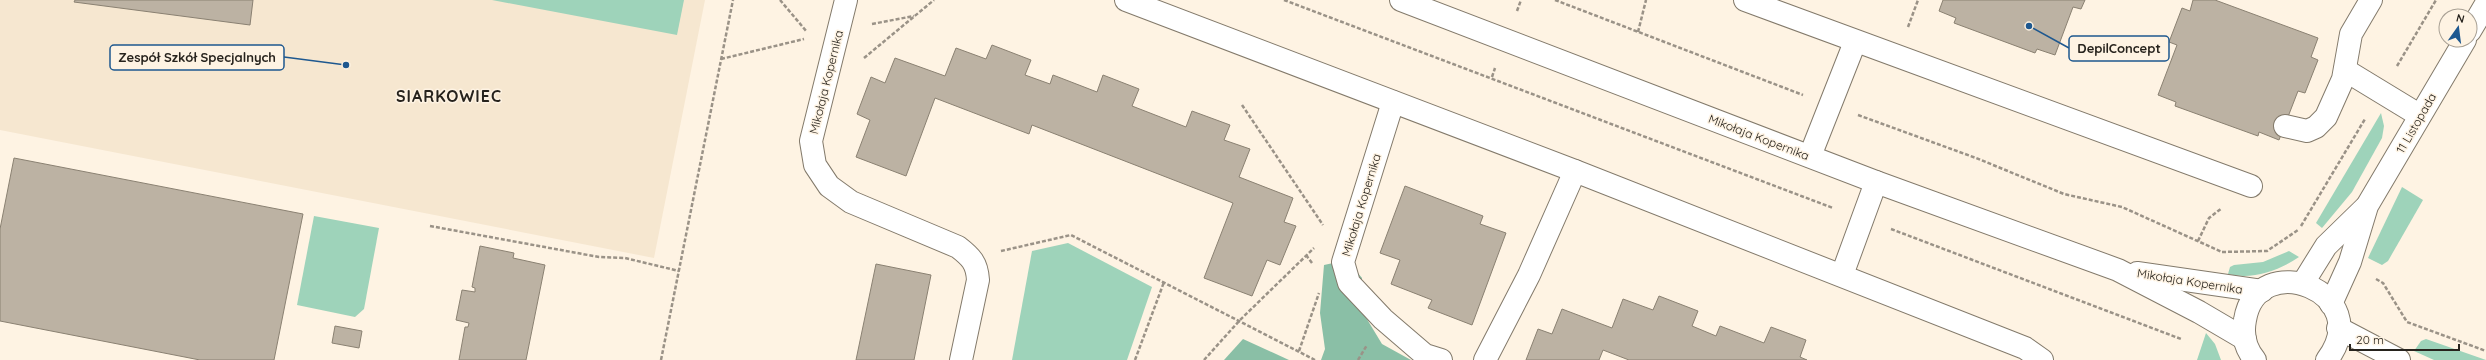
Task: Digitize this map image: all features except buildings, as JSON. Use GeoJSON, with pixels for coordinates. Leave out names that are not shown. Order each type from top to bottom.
{"type":"FeatureCollection","features":[{"type":"Feature","properties":{"kind":"street","name":"Mikołaja Kopernika"},"geometry":{"type":"LineString","coordinates":[[846,0],[811,141],[815,165],[829,186],[851,202],[965,252]]}},
{"type":"Feature","properties":{"kind":"street","name":"Mikołaja Kopernika"},"geometry":{"type":"LineString","coordinates":[[1401,0],[1876,182],[2118,270],[2199,312],[2245,339]]}},
{"type":"Feature","properties":{"kind":"street"},"geometry":{"type":"LineString","coordinates":[[1745,0],[1855,42],[2250,186]]}},
{"type":"Feature","properties":{"kind":"street"},"geometry":{"type":"LineString","coordinates":[[2284,126],[2298,131],[2307,131],[2316,127],[2326,117],[2336,98],[2345,70],[2351,34],[2371,0]]}},
{"type":"Feature","properties":{"kind":"street"},"geometry":{"type":"LineString","coordinates":[[1135,2],[1842,275],[2025,348],[2042,360]]}},
{"type":"Feature","properties":{"kind":"street"},"geometry":{"type":"LineString","coordinates":[[2478,18],[2486,4]]}},
{"type":"Feature","properties":{"kind":"street"},"geometry":{"type":"LineString","coordinates":[[1810,156],[1855,42]]}},
{"type":"Feature","properties":{"kind":"street","name":"11 Listopada"},"geometry":{"type":"LineString","coordinates":[[2331,304],[2350,262],[2367,206],[2460,48]]}},
{"type":"Feature","properties":{"kind":"street"},"geometry":{"type":"LineString","coordinates":[[2345,70],[2419,116]]}},
{"type":"Feature","properties":{"kind":"street","name":"Mikołaja Kopernika"},"geometry":{"type":"LineString","coordinates":[[1393,102],[1343,262],[1349,284],[1383,319],[1425,355],[1441,360]]}},
{"type":"Feature","properties":{"kind":"street"},"geometry":{"type":"LineString","coordinates":[[1485,360],[1528,275],[1575,171]]}},
{"type":"Feature","properties":{"kind":"street"},"geometry":{"type":"LineString","coordinates":[[1842,275],[1876,182]]}},
{"type":"Feature","properties":{"kind":"street","name":"11 Listopada"},"geometry":{"type":"LineString","coordinates":[[2303,283],[2326,246],[2367,206]]}},
{"type":"Feature","properties":{"kind":"street"},"geometry":{"type":"LineString","coordinates":[[961,360],[978,280],[977,268],[965,252]]}},
{"type":"Feature","properties":{"kind":"street","name":"Mikołaja Kopernika"},"geometry":{"type":"LineString","coordinates":[[2118,270],[2262,291]]}},
{"type":"Feature","properties":{"kind":"street"},"geometry":{"type":"LineString","coordinates":[[2254,360],[2245,339],[2243,330],[2246,314],[2252,301],[2262,291],[2274,284],[2288,282],[2303,283],[2316,288],[2335,309],[2338,328],[2334,351],[2327,360]]}},
{"type":"Feature","properties":{"kind":"street"},"geometry":{"type":"LineString","coordinates":[[2338,328],[2399,360]]}},
{"type":"Feature","properties":{"kind":"path"},"geometry":{"type":"LineString","coordinates":[[661,360],[733,0]]}},
{"type":"Feature","properties":{"kind":"path"},"geometry":{"type":"LineString","coordinates":[[780,0],[811,38]]}},
{"type":"Feature","properties":{"kind":"path"},"geometry":{"type":"LineString","coordinates":[[859,62],[934,0]]}},
{"type":"Feature","properties":{"kind":"path"},"geometry":{"type":"LineString","coordinates":[[1284,0],[1838,210]]}},
{"type":"Feature","properties":{"kind":"path"},"geometry":{"type":"LineString","coordinates":[[1555,0],[1808,97]]}},
{"type":"Feature","properties":{"kind":"path"},"geometry":{"type":"LineString","coordinates":[[1638,32],[1646,0]]}},
{"type":"Feature","properties":{"kind":"path"},"geometry":{"type":"LineString","coordinates":[[1908,28],[1918,0]]}},
{"type":"Feature","properties":{"kind":"path"},"geometry":{"type":"LineString","coordinates":[[1242,105],[1324,227]]}},
{"type":"Feature","properties":{"kind":"path"},"geometry":{"type":"LineString","coordinates":[[1853,113],[1976,158],[2064,194],[2122,207],[2222,252]]}},
{"type":"Feature","properties":{"kind":"path"},"geometry":{"type":"LineString","coordinates":[[2198,241],[2209,218],[2250,186]]}},
{"type":"Feature","properties":{"kind":"path"},"geometry":{"type":"LineString","coordinates":[[430,226],[599,257],[625,258],[679,270]]}},
{"type":"Feature","properties":{"kind":"path"},"geometry":{"type":"LineString","coordinates":[[1883,226],[2188,342]]}},
{"type":"Feature","properties":{"kind":"path"},"geometry":{"type":"LineString","coordinates":[[965,252],[1071,235],[1240,320],[1315,360]]}},
{"type":"Feature","properties":{"kind":"path"},"geometry":{"type":"LineString","coordinates":[[1204,360],[1240,320],[1318,244]]}},
{"type":"Feature","properties":{"kind":"path"},"geometry":{"type":"LineString","coordinates":[[1306,255],[1315,268]]}},
{"type":"Feature","properties":{"kind":"path"},"geometry":{"type":"LineString","coordinates":[[2372,276],[2383,283],[2407,322],[2486,351]]}},
{"type":"Feature","properties":{"kind":"path"},"geometry":{"type":"LineString","coordinates":[[1135,360],[1164,282]]}},
{"type":"Feature","properties":{"kind":"path"},"geometry":{"type":"LineString","coordinates":[[1299,352],[1322,287]]}},
{"type":"Feature","properties":{"kind":"shaded area"},"geometry":{"type":"Polygon","coordinates":[[[0,0],[705,0],[654,258],[0,130],[0,0]]]}},
{"type":"Feature","properties":{"kind":"green space"},"geometry":{"type":"Polygon","coordinates":[[[492,0],[684,0],[677,35],[492,0]]]}},
{"type":"Feature","properties":{"kind":"green space"},"geometry":{"type":"Polygon","coordinates":[[[2381,113],[2384,126],[2382,138],[2352,192],[2322,228],[2316,223],[2381,113]]]}},
{"type":"Feature","properties":{"kind":"green space"},"geometry":{"type":"Polygon","coordinates":[[[2402,187],[2423,200],[2388,261],[2382,265],[2368,258],[2402,187]]]}},
{"type":"Feature","properties":{"kind":"green space"},"geometry":{"type":"Polygon","coordinates":[[[314,216],[379,228],[364,309],[355,317],[297,305],[314,216]]]}},
{"type":"Feature","properties":{"kind":"green space"},"geometry":{"type":"Polygon","coordinates":[[[1068,243],[1152,287],[1127,360],[1012,360],[1032,251],[1068,243]]]}},
{"type":"Feature","properties":{"kind":"green space"},"geometry":{"type":"Polygon","coordinates":[[[2289,251],[2299,257],[2274,270],[2246,276],[2228,274],[2230,267],[2234,265],[2263,262],[2289,251]]]}},
{"type":"Feature","properties":{"kind":"green space"},"geometry":{"type":"Polygon","coordinates":[[[1347,260],[1362,278],[1359,306],[1382,344],[1411,360],[1321,360],[1325,349],[1320,313],[1324,265],[1347,260]]]}},
{"type":"Feature","properties":{"kind":"green space"},"geometry":{"type":"Polygon","coordinates":[[[2206,333],[2215,344],[2221,360],[2197,360],[2206,333]]]}},
{"type":"Feature","properties":{"kind":"green space"},"geometry":{"type":"Polygon","coordinates":[[[1243,339],[1289,360],[1224,360],[1243,339]]]}},
{"type":"Feature","properties":{"kind":"green space"},"geometry":{"type":"Polygon","coordinates":[[[2426,339],[2486,360],[2434,360],[2414,351],[2421,341],[2426,339]]]}},
{"type":"Feature","properties":{"kind":"place","name":"DepilConcept"},"geometry":{"type":"Point","coordinates":[2029,26]}},
{"type":"Feature","properties":{"kind":"place","name":"Zespół Szkół Specjalnych"},"geometry":{"type":"Point","coordinates":[346,65]}},
{"type":"Feature","properties":{"kind":"district","name":"SIARKOWIEC"},"geometry":{"type":"Point","coordinates":[449,96]}}]}
